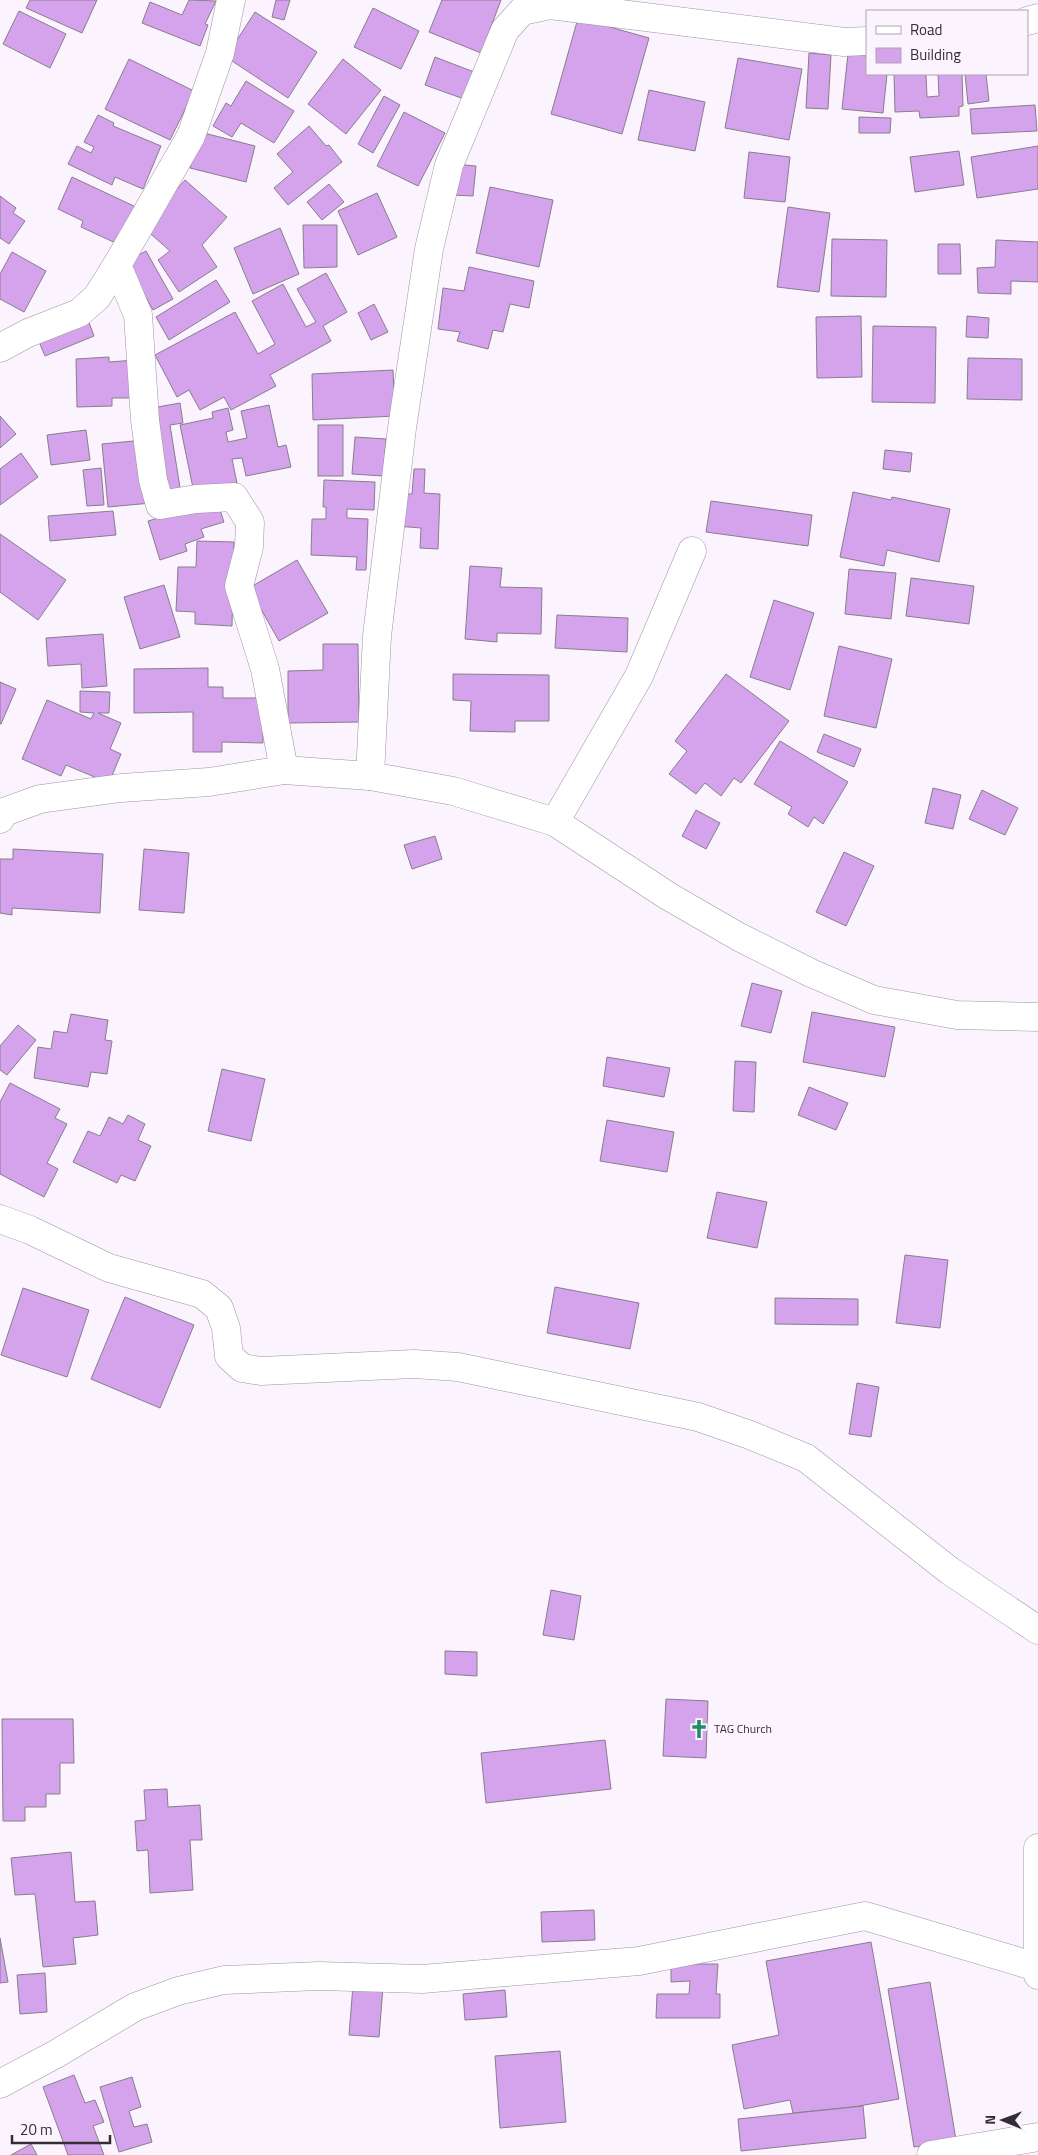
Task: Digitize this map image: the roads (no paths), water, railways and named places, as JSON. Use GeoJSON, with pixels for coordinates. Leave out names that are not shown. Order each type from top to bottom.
{"type":"FeatureCollection","features":[{"type":"Feature","properties":{"kind":"street"},"geometry":{"type":"LineString","coordinates":[[0,348],[28,333],[79,313],[97,297],[191,136],[220,53],[230,0]]}},
{"type":"Feature","properties":{"kind":"street"},"geometry":{"type":"LineString","coordinates":[[370,776],[377,636],[402,428],[429,249],[449,165],[505,30],[522,11],[550,5],[844,42],[866,40]]}},
{"type":"Feature","properties":{"kind":"street"},"geometry":{"type":"LineString","coordinates":[[117,265],[138,315],[145,420],[153,480],[160,505],[196,499],[234,497],[250,522],[249,547],[239,586],[265,669],[284,770]]}},
{"type":"Feature","properties":{"kind":"street"},"geometry":{"type":"LineString","coordinates":[[555,822],[639,676],[692,551]]}},
{"type":"Feature","properties":{"kind":"street"},"geometry":{"type":"LineString","coordinates":[[1,812],[40,799],[122,788],[209,782],[284,770],[370,776],[453,791],[555,822],[668,896],[738,937],[811,973],[874,1000],[957,1015],[1038,1016]]}},
{"type":"Feature","properties":{"kind":"street"},"geometry":{"type":"LineString","coordinates":[[0,1218],[30,1230],[109,1268],[202,1294],[220,1308],[226,1328],[229,1356],[242,1368],[261,1371],[414,1364],[458,1367],[698,1417],[750,1435],[806,1458],[950,1571],[1038,1630]]}},
{"type":"Feature","properties":{"kind":"street"},"geometry":{"type":"LineString","coordinates":[[0,2084],[56,2054],[135,2007],[178,1991],[224,1980],[319,1976],[422,1979],[640,1961],[865,1916],[1037,1971],[1038,1848]]}},
{"type":"Feature","properties":{"kind":"street"},"geometry":{"type":"LineString","coordinates":[[931,2155],[1038,2137]]}},
{"type":"Feature","properties":{"kind":"place","name":"TAG Church"},"geometry":{"type":"Point","coordinates":[699,1729]}}]}
